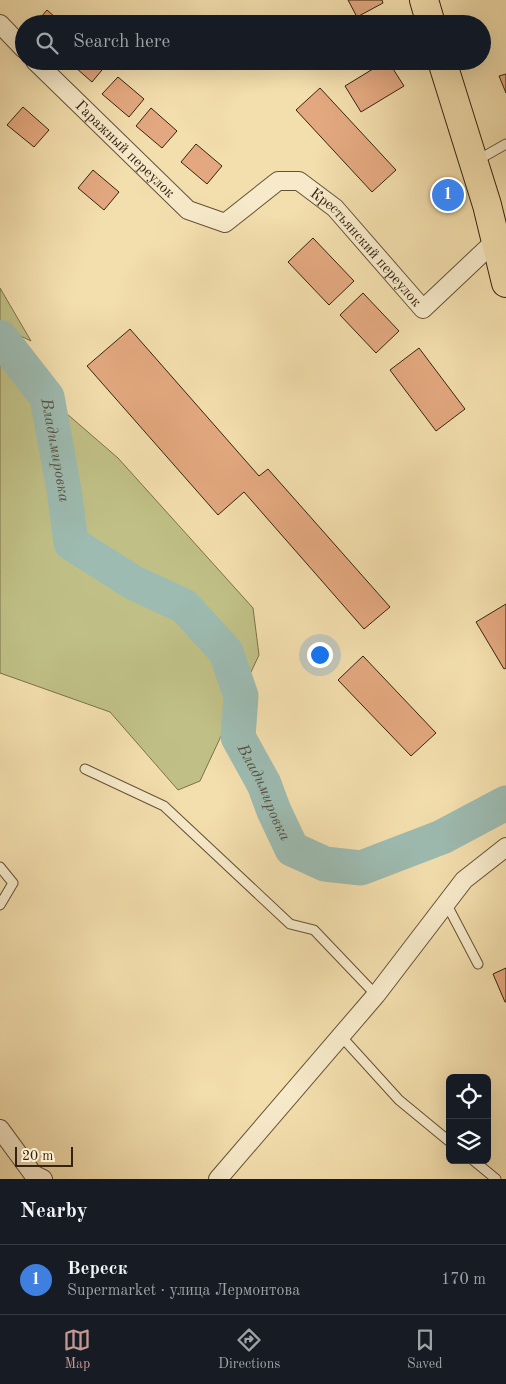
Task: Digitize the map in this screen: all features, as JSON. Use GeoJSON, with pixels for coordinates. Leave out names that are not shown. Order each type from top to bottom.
{"type":"FeatureCollection","features":[{"type":"Feature","properties":{"kind":"highway"},"geometry":{"type":"LineString","coordinates":[[424,0],[428,15]]}},
{"type":"Feature","properties":{"kind":"highway"},"geometry":{"type":"LineString","coordinates":[[445,70],[487,205],[506,282]]}},
{"type":"Feature","properties":{"kind":"street"},"geometry":{"type":"LineString","coordinates":[[0,24],[15,40]]}},
{"type":"Feature","properties":{"kind":"street","name":"Гаражный переулок"},"geometry":{"type":"LineString","coordinates":[[44,70],[188,210],[225,223]]}},
{"type":"Feature","properties":{"kind":"street","name":"Крестьянский переулок"},"geometry":{"type":"LineString","coordinates":[[225,223],[278,181],[299,180],[335,208],[423,309],[495,241]]}},
{"type":"Feature","properties":{"kind":"street"},"geometry":{"type":"LineString","coordinates":[[218,1179],[376,995],[464,880],[506,847]]}},
{"type":"Feature","properties":{"kind":"street"},"geometry":{"type":"LineString","coordinates":[[0,1129],[33,1174],[43,1179]]}},
{"type":"Feature","properties":{"kind":"lane"},"geometry":{"type":"LineString","coordinates":[[474,162],[506,144]]}},
{"type":"Feature","properties":{"kind":"lane"},"geometry":{"type":"LineString","coordinates":[[85,769],[164,806],[290,924],[314,930],[376,995]]}},
{"type":"Feature","properties":{"kind":"lane"},"geometry":{"type":"LineString","coordinates":[[0,867],[13,884],[0,904]]}},
{"type":"Feature","properties":{"kind":"lane"},"geometry":{"type":"LineString","coordinates":[[446,903],[478,964]]}},
{"type":"Feature","properties":{"kind":"lane"},"geometry":{"type":"LineString","coordinates":[[340,1035],[399,1100],[446,1139]]}},
{"type":"Feature","properties":{"kind":"lane"},"geometry":{"type":"LineString","coordinates":[[478,1164],[496,1179]]}},
{"type":"Feature","properties":{"kind":"green space"},"geometry":{"type":"Polygon","coordinates":[[[0,288],[31,341],[0,324],[0,288]]]}},
{"type":"Feature","properties":{"kind":"green space"},"geometry":{"type":"Polygon","coordinates":[[[0,356],[118,458],[253,608],[259,655],[200,781],[178,790],[110,712],[0,673],[0,356]]]}},
{"type":"Feature","properties":{"kind":"building"},"geometry":{"type":"Polygon","coordinates":[[[348,0],[382,0],[383,3],[361,15],[356,15],[348,0]]]}},
{"type":"Feature","properties":{"kind":"building"},"geometry":{"type":"Polygon","coordinates":[[[47,10],[53,15],[43,15],[47,10]]]}},
{"type":"Feature","properties":{"kind":"building"},"geometry":{"type":"Polygon","coordinates":[[[78,70],[102,70],[92,82],[78,70]]]}},
{"type":"Feature","properties":{"kind":"building"},"geometry":{"type":"Polygon","coordinates":[[[371,70],[394,70],[404,86],[361,112],[345,86],[371,70]]]}},
{"type":"Feature","properties":{"kind":"building"},"geometry":{"type":"Polygon","coordinates":[[[506,74],[506,93],[499,76],[506,74]]]}},
{"type":"Feature","properties":{"kind":"building"},"geometry":{"type":"Polygon","coordinates":[[[118,77],[144,99],[129,117],[102,94],[118,77]]]}},
{"type":"Feature","properties":{"kind":"building"},"geometry":{"type":"Polygon","coordinates":[[[320,88],[396,170],[372,192],[296,110],[320,88]]]}},
{"type":"Feature","properties":{"kind":"building"},"geometry":{"type":"Polygon","coordinates":[[[23,107],[49,130],[34,147],[7,125],[23,107]]]}},
{"type":"Feature","properties":{"kind":"building"},"geometry":{"type":"Polygon","coordinates":[[[151,108],[177,131],[162,148],[136,126],[151,108]]]}},
{"type":"Feature","properties":{"kind":"building"},"geometry":{"type":"Polygon","coordinates":[[[196,144],[222,166],[207,184],[181,162],[196,144]]]}},
{"type":"Feature","properties":{"kind":"building"},"geometry":{"type":"Polygon","coordinates":[[[93,170],[119,192],[104,210],[78,188],[93,170]]]}},
{"type":"Feature","properties":{"kind":"building"},"geometry":{"type":"Polygon","coordinates":[[[313,238],[354,281],[329,305],[288,262],[313,238]]]}},
{"type":"Feature","properties":{"kind":"building"},"geometry":{"type":"Polygon","coordinates":[[[363,293],[399,331],[376,353],[340,315],[363,293]]]}},
{"type":"Feature","properties":{"kind":"building"},"geometry":{"type":"Polygon","coordinates":[[[130,329],[259,476],[268,469],[390,607],[364,629],[244,492],[218,515],[87,366],[130,329]]]}},
{"type":"Feature","properties":{"kind":"building"},"geometry":{"type":"Polygon","coordinates":[[[419,348],[465,409],[436,431],[390,370],[419,348]]]}},
{"type":"Feature","properties":{"kind":"building"},"geometry":{"type":"Polygon","coordinates":[[[506,604],[506,668],[504,669],[476,622],[506,604]]]}},
{"type":"Feature","properties":{"kind":"building"},"geometry":{"type":"Polygon","coordinates":[[[363,656],[436,733],[411,756],[338,680],[363,656]]]}},
{"type":"Feature","properties":{"kind":"building"},"geometry":{"type":"Polygon","coordinates":[[[506,968],[506,1002],[505,1002],[493,974],[506,968]]]}},
{"type":"Feature","properties":{"kind":"waterway","name":"Владимировка"},"geometry":{"type":"LineString","coordinates":[[0,337],[47,397],[64,490],[71,543],[134,583],[184,606],[226,652],[241,696],[238,737],[264,784],[292,849],[325,864],[361,868],[442,837],[506,803]]}},
{"type":"Feature","properties":{"kind":"place","name":"Вереск"},"geometry":{"type":"Point","coordinates":[448,195]}}]}
